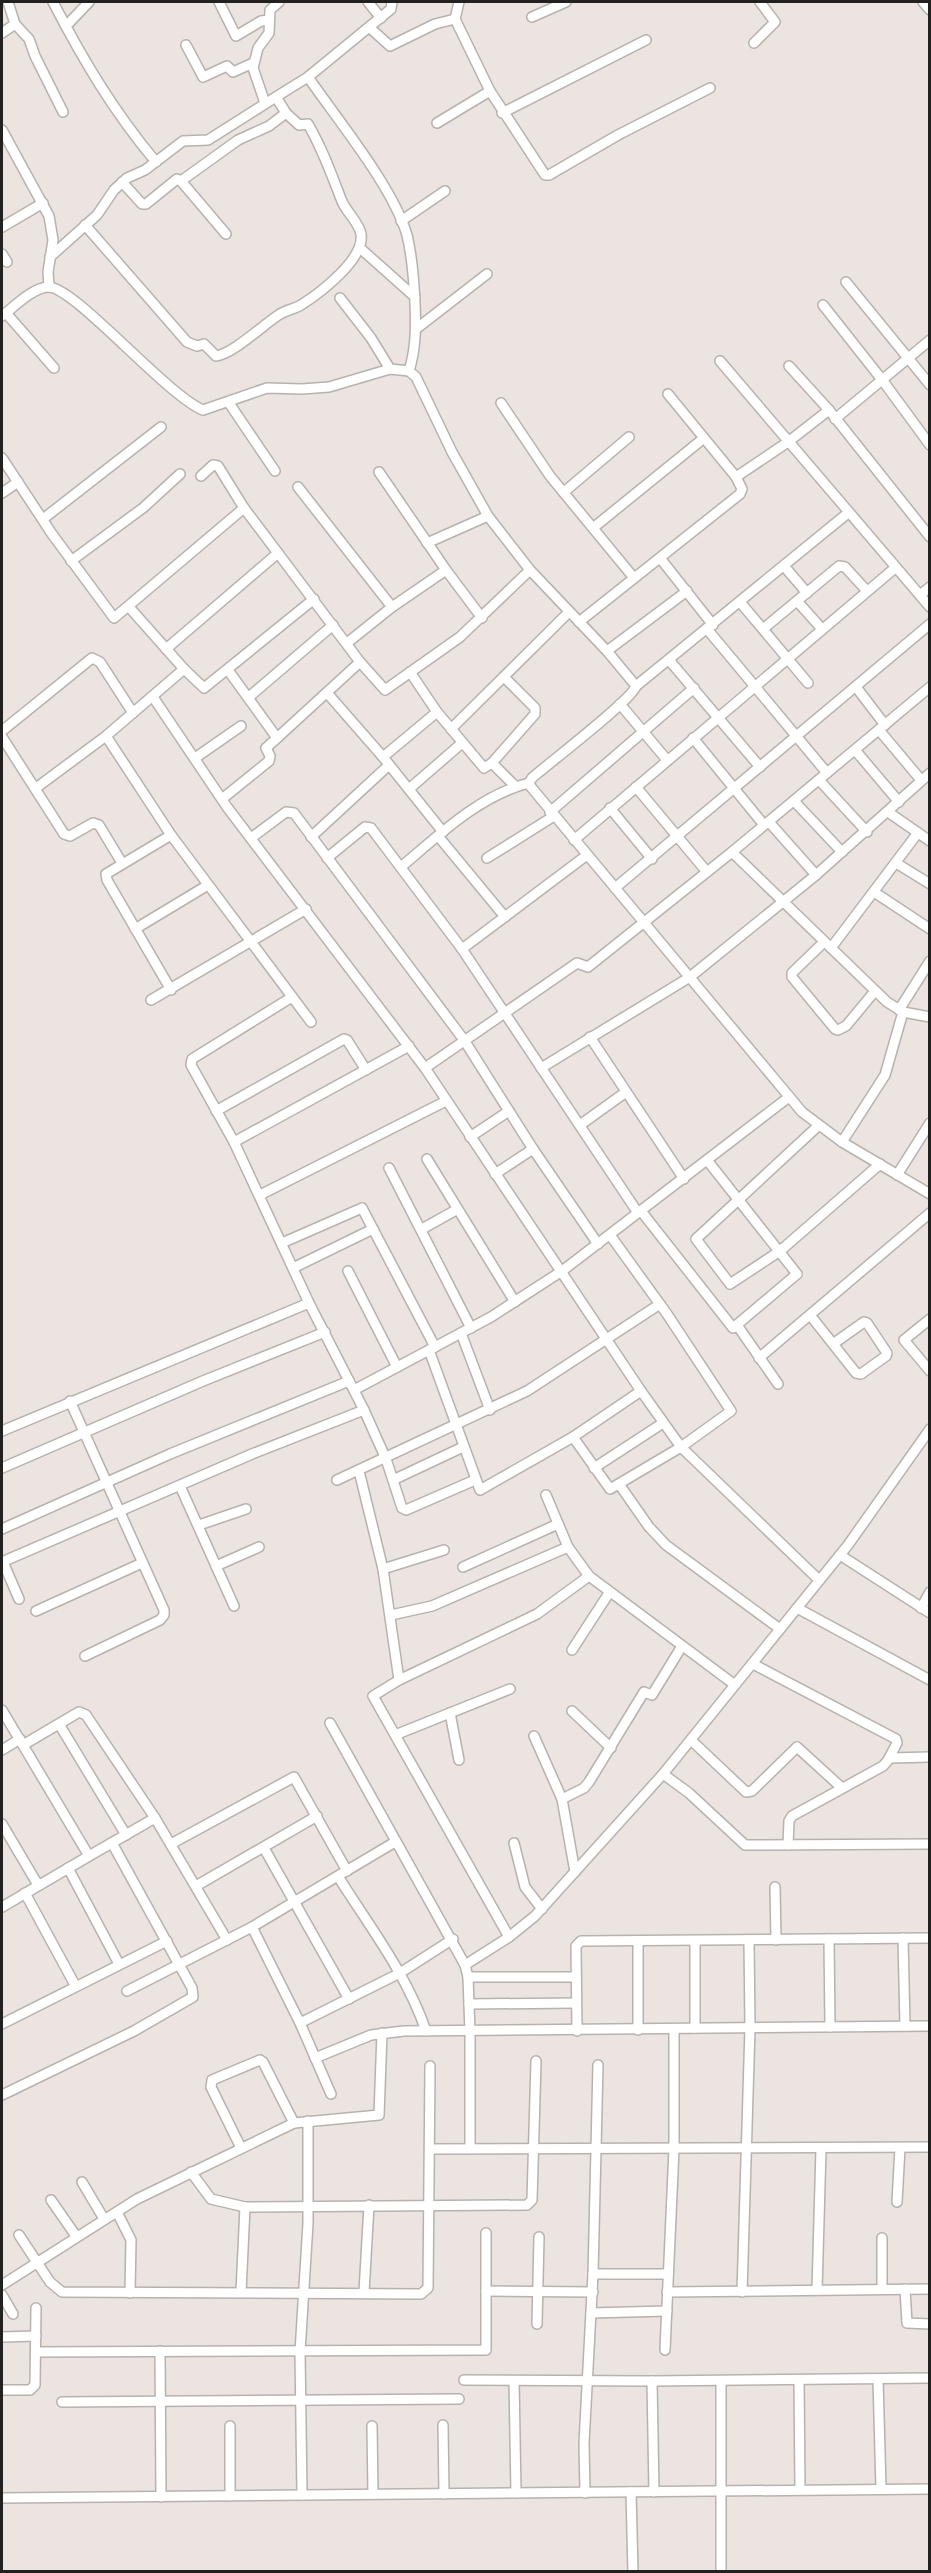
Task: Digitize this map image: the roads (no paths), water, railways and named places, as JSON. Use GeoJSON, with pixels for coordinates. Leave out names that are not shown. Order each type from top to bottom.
{"type":"FeatureCollection","features":[{"type":"Feature","properties":{"kind":"street"},"geometry":{"type":"LineString","coordinates":[[8,2],[15,24],[29,39],[34,56],[63,112]]}},
{"type":"Feature","properties":{"kind":"street"},"geometry":{"type":"LineString","coordinates":[[53,2],[110,103],[156,162]]}},
{"type":"Feature","properties":{"kind":"street"},"geometry":{"type":"LineString","coordinates":[[66,26],[89,2]]}},
{"type":"Feature","properties":{"kind":"street"},"geometry":{"type":"LineString","coordinates":[[219,2],[237,36],[261,21],[269,20]]}},
{"type":"Feature","properties":{"kind":"street"},"geometry":{"type":"LineString","coordinates":[[265,103],[253,75],[253,63],[258,48],[269,33],[270,10],[279,2]]}},
{"type":"Feature","properties":{"kind":"street"},"geometry":{"type":"LineString","coordinates":[[368,2],[381,18]]}},
{"type":"Feature","properties":{"kind":"street"},"geometry":{"type":"LineString","coordinates":[[50,257],[97,215],[122,182],[156,162],[177,144],[183,141],[208,140],[308,77],[370,28],[391,9],[392,2]]}},
{"type":"Feature","properties":{"kind":"street"},"geometry":{"type":"LineString","coordinates":[[459,2],[455,19],[502,113],[542,174],[549,175],[618,135],[710,88]]}},
{"type":"Feature","properties":{"kind":"street"},"geometry":{"type":"LineString","coordinates":[[532,17],[566,2]]}},
{"type":"Feature","properties":{"kind":"street"},"geometry":{"type":"LineString","coordinates":[[754,43],[775,22],[760,2]]}},
{"type":"Feature","properties":{"kind":"street"},"geometry":{"type":"LineString","coordinates":[[923,2],[930,10]]}},
{"type":"Feature","properties":{"kind":"street"},"geometry":{"type":"LineString","coordinates":[[370,28],[390,46],[435,24],[455,19]]}},
{"type":"Feature","properties":{"kind":"street"},"geometry":{"type":"LineString","coordinates":[[2,33],[15,24]]}},
{"type":"Feature","properties":{"kind":"street"},"geometry":{"type":"LineString","coordinates":[[502,113],[646,39]]}},
{"type":"Feature","properties":{"kind":"street"},"geometry":{"type":"LineString","coordinates":[[186,45],[203,77],[227,66],[233,72],[253,63]]}},
{"type":"Feature","properties":{"kind":"street"},"geometry":{"type":"LineString","coordinates":[[308,77],[362,154],[401,221],[410,250],[416,329],[415,349],[409,371]]}},
{"type":"Feature","properties":{"kind":"street"},"geometry":{"type":"LineString","coordinates":[[438,123],[490,91]]}},
{"type":"Feature","properties":{"kind":"street"},"geometry":{"type":"LineString","coordinates":[[85,225],[187,342],[197,346],[204,344],[217,356],[250,337],[280,314],[301,305],[332,282],[360,248],[360,231],[341,201],[329,165],[308,124],[300,125],[286,112],[276,97]]}},
{"type":"Feature","properties":{"kind":"street"},"geometry":{"type":"LineString","coordinates":[[181,181],[244,135],[269,126],[286,112]]}},
{"type":"Feature","properties":{"kind":"street"},"geometry":{"type":"LineString","coordinates":[[2,130],[43,204],[53,228],[49,287]]}},
{"type":"Feature","properties":{"kind":"street"},"geometry":{"type":"LineString","coordinates":[[122,182],[144,205],[177,179],[226,234]]}},
{"type":"Feature","properties":{"kind":"street"},"geometry":{"type":"LineString","coordinates":[[401,221],[445,190]]}},
{"type":"Feature","properties":{"kind":"street"},"geometry":{"type":"LineString","coordinates":[[2,227],[43,204]]}},
{"type":"Feature","properties":{"kind":"street"},"geometry":{"type":"LineString","coordinates":[[360,248],[414,297]]}},
{"type":"Feature","properties":{"kind":"street"},"geometry":{"type":"LineString","coordinates":[[2,254],[7,262]]}},
{"type":"Feature","properties":{"kind":"street"},"geometry":{"type":"LineString","coordinates":[[416,329],[487,274]]}},
{"type":"Feature","properties":{"kind":"street"},"geometry":{"type":"LineString","coordinates":[[846,282],[930,385]]}},
{"type":"Feature","properties":{"kind":"street"},"geometry":{"type":"LineString","coordinates":[[54,368],[4,315],[37,290],[49,287],[70,296],[140,362],[203,410],[229,403],[267,388],[329,387],[390,369],[409,371],[416,377],[452,452],[488,516],[530,570],[607,651],[636,686]]}},
{"type":"Feature","properties":{"kind":"street"},"geometry":{"type":"LineString","coordinates":[[340,298],[371,338],[390,369]]}},
{"type":"Feature","properties":{"kind":"street"},"geometry":{"type":"LineString","coordinates":[[823,306],[930,445]]}},
{"type":"Feature","properties":{"kind":"street"},"geometry":{"type":"LineString","coordinates":[[736,477],[883,381],[930,340]]}},
{"type":"Feature","properties":{"kind":"street"},"geometry":{"type":"LineString","coordinates":[[720,361],[930,607]]}},
{"type":"Feature","properties":{"kind":"street"},"geometry":{"type":"LineString","coordinates":[[789,366],[832,414],[930,537]]}},
{"type":"Feature","properties":{"kind":"street"},"geometry":{"type":"LineString","coordinates":[[579,622],[740,494],[742,485],[668,394]]}},
{"type":"Feature","properties":{"kind":"street"},"geometry":{"type":"LineString","coordinates":[[229,403],[274,471]]}},
{"type":"Feature","properties":{"kind":"street"},"geometry":{"type":"LineString","coordinates":[[501,403],[564,492],[634,578]]}},
{"type":"Feature","properties":{"kind":"street"},"geometry":{"type":"LineString","coordinates":[[43,519],[161,428]]}},
{"type":"Feature","properties":{"kind":"street"},"geometry":{"type":"LineString","coordinates":[[564,492],[629,437]]}},
{"type":"Feature","properties":{"kind":"street"},"geometry":{"type":"LineString","coordinates":[[593,528],[704,438]]}},
{"type":"Feature","properties":{"kind":"street"},"geometry":{"type":"LineString","coordinates":[[3,463],[111,617],[117,617],[244,508]]}},
{"type":"Feature","properties":{"kind":"street"},"geometry":{"type":"LineString","coordinates":[[201,477],[213,465],[218,466],[244,508],[360,662],[385,690],[482,618],[530,570]]}},
{"type":"Feature","properties":{"kind":"street"},"geometry":{"type":"LineString","coordinates":[[379,472],[482,618]]}},
{"type":"Feature","properties":{"kind":"street"},"geometry":{"type":"LineString","coordinates":[[71,561],[143,508],[180,474]]}},
{"type":"Feature","properties":{"kind":"street"},"geometry":{"type":"LineString","coordinates":[[2,493],[18,482]]}},
{"type":"Feature","properties":{"kind":"street"},"geometry":{"type":"LineString","coordinates":[[298,487],[392,607]]}},
{"type":"Feature","properties":{"kind":"street"},"geometry":{"type":"LineString","coordinates":[[401,867],[440,834],[481,805],[515,786],[529,783],[552,760],[620,705],[635,690],[636,686],[848,513]]}},
{"type":"Feature","properties":{"kind":"street"},"geometry":{"type":"LineString","coordinates":[[427,543],[488,516]]}},
{"type":"Feature","properties":{"kind":"street"},"geometry":{"type":"LineString","coordinates":[[166,649],[278,553]]}},
{"type":"Feature","properties":{"kind":"street"},"geometry":{"type":"LineString","coordinates":[[660,558],[687,591],[710,627],[754,686],[827,773]]}},
{"type":"Feature","properties":{"kind":"street"},"geometry":{"type":"LineString","coordinates":[[763,629],[842,565],[867,591]]}},
{"type":"Feature","properties":{"kind":"street"},"geometry":{"type":"LineString","coordinates":[[784,566],[807,592]]}},
{"type":"Feature","properties":{"kind":"street"},"geometry":{"type":"LineString","coordinates":[[574,840],[895,568]]}},
{"type":"Feature","properties":{"kind":"street"},"geometry":{"type":"LineString","coordinates":[[347,643],[392,607],[446,570]]}},
{"type":"Feature","properties":{"kind":"street"},"geometry":{"type":"LineString","coordinates":[[920,595],[930,586]]}},
{"type":"Feature","properties":{"kind":"street"},"geometry":{"type":"LineString","coordinates":[[607,651],[687,591]]}},
{"type":"Feature","properties":{"kind":"street"},"geometry":{"type":"LineString","coordinates":[[129,607],[204,688],[314,599]]}},
{"type":"Feature","properties":{"kind":"street"},"geometry":{"type":"LineString","coordinates":[[797,601],[822,629]]}},
{"type":"Feature","properties":{"kind":"street"},"geometry":{"type":"LineString","coordinates":[[740,603],[808,683]]}},
{"type":"Feature","properties":{"kind":"street"},"geometry":{"type":"LineString","coordinates":[[451,729],[569,612]]}},
{"type":"Feature","properties":{"kind":"street"},"geometry":{"type":"LineString","coordinates":[[615,888],[930,624]]}},
{"type":"Feature","properties":{"kind":"street"},"geometry":{"type":"LineString","coordinates":[[249,697],[333,625]]}},
{"type":"Feature","properties":{"kind":"street"},"geometry":{"type":"LineString","coordinates":[[2,731],[92,658],[100,662],[133,713]]}},
{"type":"Feature","properties":{"kind":"street"},"geometry":{"type":"LineString","coordinates":[[669,660],[760,767]]}},
{"type":"Feature","properties":{"kind":"street"},"geometry":{"type":"LineString","coordinates":[[222,799],[270,760],[266,746],[328,694],[360,662]]}},
{"type":"Feature","properties":{"kind":"street"},"geometry":{"type":"LineString","coordinates":[[36,788],[106,736],[184,669]]}},
{"type":"Feature","properties":{"kind":"street"},"geometry":{"type":"LineString","coordinates":[[228,670],[277,738]]}},
{"type":"Feature","properties":{"kind":"street"},"geometry":{"type":"LineString","coordinates":[[410,672],[437,712],[462,743],[481,766],[488,767],[535,714],[536,710],[504,677]]}},
{"type":"Feature","properties":{"kind":"street"},"geometry":{"type":"LineString","coordinates":[[856,687],[921,780]]}},
{"type":"Feature","properties":{"kind":"street"},"geometry":{"type":"LineString","coordinates":[[425,1068],[577,963],[588,967],[732,852],[930,687]]}},
{"type":"Feature","properties":{"kind":"street"},"geometry":{"type":"LineString","coordinates":[[487,858],[552,814],[694,688]]}},
{"type":"Feature","properties":{"kind":"street"},"geometry":{"type":"LineString","coordinates":[[328,694],[409,789],[440,834],[505,917]]}},
{"type":"Feature","properties":{"kind":"street"},"geometry":{"type":"LineString","coordinates":[[153,697],[222,799],[425,1068],[641,1391],[681,1447],[819,1580]]}},
{"type":"Feature","properties":{"kind":"street"},"geometry":{"type":"LineString","coordinates":[[620,705],[667,760]]}},
{"type":"Feature","properties":{"kind":"street"},"geometry":{"type":"LineString","coordinates":[[311,837],[437,712]]}},
{"type":"Feature","properties":{"kind":"street"},"geometry":{"type":"LineString","coordinates":[[195,758],[241,726]]}},
{"type":"Feature","properties":{"kind":"street"},"geometry":{"type":"LineString","coordinates":[[106,736],[171,834],[311,1023]]}},
{"type":"Feature","properties":{"kind":"street"},"geometry":{"type":"LineString","coordinates":[[2,737],[64,834],[70,836],[93,824],[99,825],[122,863]]}},
{"type":"Feature","properties":{"kind":"street"},"geometry":{"type":"LineString","coordinates":[[693,738],[766,824],[816,876]]}},
{"type":"Feature","properties":{"kind":"street"},"geometry":{"type":"LineString","coordinates":[[409,789],[462,743]]}},
{"type":"Feature","properties":{"kind":"street"},"geometry":{"type":"LineString","coordinates":[[855,750],[899,802]]}},
{"type":"Feature","properties":{"kind":"street"},"geometry":{"type":"LineString","coordinates":[[492,763],[515,786]]}},
{"type":"Feature","properties":{"kind":"street"},"geometry":{"type":"LineString","coordinates":[[541,1068],[690,977],[816,876],[930,773]]}},
{"type":"Feature","properties":{"kind":"street"},"geometry":{"type":"LineString","coordinates":[[819,780],[867,832]]}},
{"type":"Feature","properties":{"kind":"street"},"geometry":{"type":"LineString","coordinates":[[529,783],[552,814],[789,1097],[818,1126],[930,1194]]}},
{"type":"Feature","properties":{"kind":"street"},"geometry":{"type":"LineString","coordinates":[[636,787],[706,872]]}},
{"type":"Feature","properties":{"kind":"street"},"geometry":{"type":"LineString","coordinates":[[794,801],[842,852]]}},
{"type":"Feature","properties":{"kind":"street"},"geometry":{"type":"LineString","coordinates":[[610,808],[652,859]]}},
{"type":"Feature","properties":{"kind":"street"},"geometry":{"type":"LineString","coordinates":[[251,838],[289,811],[294,813],[464,1040],[533,1149],[598,1244]]}},
{"type":"Feature","properties":{"kind":"street"},"geometry":{"type":"LineString","coordinates":[[888,812],[930,841]]}},
{"type":"Feature","properties":{"kind":"street"},"geometry":{"type":"LineString","coordinates":[[327,858],[368,826],[462,949],[640,1212],[733,1328],[797,1274],[707,1160]]}},
{"type":"Feature","properties":{"kind":"street"},"geometry":{"type":"LineString","coordinates":[[171,834],[108,872],[106,877],[171,990]]}},
{"type":"Feature","properties":{"kind":"street"},"geometry":{"type":"LineString","coordinates":[[875,991],[846,1026],[838,1030],[792,977],[792,973],[828,945],[874,892],[917,834]]}},
{"type":"Feature","properties":{"kind":"street"},"geometry":{"type":"LineString","coordinates":[[732,852],[875,991],[901,1011],[930,1017]]}},
{"type":"Feature","properties":{"kind":"street"},"geometry":{"type":"LineString","coordinates":[[462,949],[587,855]]}},
{"type":"Feature","properties":{"kind":"street"},"geometry":{"type":"LineString","coordinates":[[896,862],[930,884]]}},
{"type":"Feature","properties":{"kind":"street"},"geometry":{"type":"LineString","coordinates":[[135,929],[208,885]]}},
{"type":"Feature","properties":{"kind":"street"},"geometry":{"type":"LineString","coordinates":[[874,892],[930,929]]}},
{"type":"Feature","properties":{"kind":"street"},"geometry":{"type":"LineString","coordinates":[[151,1000],[306,909]]}},
{"type":"Feature","properties":{"kind":"street"},"geometry":{"type":"LineString","coordinates":[[842,1142],[885,1075],[901,1011],[930,961]]}},
{"type":"Feature","properties":{"kind":"street"},"geometry":{"type":"LineString","coordinates":[[292,997],[192,1059],[190,1065],[234,1142],[309,1303],[364,1410],[386,1459],[402,1508],[406,1510],[476,1480]]}},
{"type":"Feature","properties":{"kind":"street"},"geometry":{"type":"LineString","coordinates":[[590,1037],[684,1179]]}},
{"type":"Feature","properties":{"kind":"street"},"geometry":{"type":"LineString","coordinates":[[216,1111],[344,1039],[347,1040],[366,1070]]}},
{"type":"Feature","properties":{"kind":"street"},"geometry":{"type":"LineString","coordinates":[[234,1142],[409,1046]]}},
{"type":"Feature","properties":{"kind":"street"},"geometry":{"type":"LineString","coordinates":[[580,1125],[626,1092]]}},
{"type":"Feature","properties":{"kind":"street"},"geometry":{"type":"LineString","coordinates":[[2,1529],[170,1454],[397,1367],[461,1334],[562,1271],[789,1097]]}},
{"type":"Feature","properties":{"kind":"street"},"geometry":{"type":"LineString","coordinates":[[260,1195],[446,1101]]}},
{"type":"Feature","properties":{"kind":"street"},"geometry":{"type":"LineString","coordinates":[[470,1137],[509,1111]]}},
{"type":"Feature","properties":{"kind":"street"},"geometry":{"type":"LineString","coordinates":[[897,1175],[929,1124]]}},
{"type":"Feature","properties":{"kind":"street"},"geometry":{"type":"LineString","coordinates":[[818,1126],[696,1239],[730,1284],[780,1251],[880,1164]]}},
{"type":"Feature","properties":{"kind":"street"},"geometry":{"type":"LineString","coordinates":[[495,1174],[533,1149]]}},
{"type":"Feature","properties":{"kind":"street"},"geometry":{"type":"LineString","coordinates":[[427,1159],[515,1302]]}},
{"type":"Feature","properties":{"kind":"street"},"geometry":{"type":"LineString","coordinates":[[389,1168],[471,1328]]}},
{"type":"Feature","properties":{"kind":"street"},"geometry":{"type":"LineString","coordinates":[[282,1243],[359,1208],[364,1210],[432,1348],[456,1427],[478,1488],[483,1490],[573,1437],[641,1391]]}},
{"type":"Feature","properties":{"kind":"street"},"geometry":{"type":"LineString","coordinates":[[422,1229],[456,1209]]}},
{"type":"Feature","properties":{"kind":"street"},"geometry":{"type":"LineString","coordinates":[[759,1358],[930,1213]]}},
{"type":"Feature","properties":{"kind":"street"},"geometry":{"type":"LineString","coordinates":[[293,1268],[373,1229]]}},
{"type":"Feature","properties":{"kind":"street"},"geometry":{"type":"LineString","coordinates":[[573,1437],[608,1488],[619,1484],[681,1447],[731,1411],[660,1304],[610,1235]]}},
{"type":"Feature","properties":{"kind":"street"},"geometry":{"type":"LineString","coordinates":[[348,1271],[397,1367]]}},
{"type":"Feature","properties":{"kind":"street"},"geometry":{"type":"LineString","coordinates":[[2,1431],[309,1303]]}},
{"type":"Feature","properties":{"kind":"street"},"geometry":{"type":"LineString","coordinates":[[337,1480],[456,1427],[527,1391],[660,1304]]}},
{"type":"Feature","properties":{"kind":"street"},"geometry":{"type":"LineString","coordinates":[[810,1315],[833,1344],[858,1375],[887,1353],[867,1323],[864,1322],[833,1344]]}},
{"type":"Feature","properties":{"kind":"street"},"geometry":{"type":"LineString","coordinates":[[930,1319],[904,1340],[930,1371]]}},
{"type":"Feature","properties":{"kind":"street"},"geometry":{"type":"LineString","coordinates":[[737,1325],[778,1384]]}},
{"type":"Feature","properties":{"kind":"street"},"geometry":{"type":"LineString","coordinates":[[2,1468],[325,1332]]}},
{"type":"Feature","properties":{"kind":"street"},"geometry":{"type":"LineString","coordinates":[[461,1334],[490,1410]]}},
{"type":"Feature","properties":{"kind":"street"},"geometry":{"type":"LineString","coordinates":[[70,1401],[164,1610],[164,1615],[160,1620],[85,1656]]}},
{"type":"Feature","properties":{"kind":"street"},"geometry":{"type":"LineString","coordinates":[[19,1599],[2,1562],[364,1410]]}},
{"type":"Feature","properties":{"kind":"street"},"geometry":{"type":"LineString","coordinates":[[594,1468],[663,1423]]}},
{"type":"Feature","properties":{"kind":"street"},"geometry":{"type":"LineString","coordinates":[[465,1965],[509,1937],[542,1909],[663,1774],[840,1555],[926,1442],[930,1429]]}},
{"type":"Feature","properties":{"kind":"street"},"geometry":{"type":"LineString","coordinates":[[393,1480],[463,1447]]}},
{"type":"Feature","properties":{"kind":"street"},"geometry":{"type":"LineString","coordinates":[[359,1471],[392,1615],[399,1680]]}},
{"type":"Feature","properties":{"kind":"street"},"geometry":{"type":"LineString","coordinates":[[619,1484],[649,1527],[666,1545],[780,1629]]}},
{"type":"Feature","properties":{"kind":"street"},"geometry":{"type":"LineString","coordinates":[[180,1486],[234,1606]]}},
{"type":"Feature","properties":{"kind":"street"},"geometry":{"type":"LineString","coordinates":[[546,1494],[568,1547],[589,1576],[735,1685]]}},
{"type":"Feature","properties":{"kind":"street"},"geometry":{"type":"LineString","coordinates":[[199,1525],[246,1509]]}},
{"type":"Feature","properties":{"kind":"street"},"geometry":{"type":"LineString","coordinates":[[463,1567],[558,1524]]}},
{"type":"Feature","properties":{"kind":"street"},"geometry":{"type":"LineString","coordinates":[[216,1566],[259,1547]]}},
{"type":"Feature","properties":{"kind":"street"},"geometry":{"type":"LineString","coordinates":[[392,1615],[432,1606],[568,1547]]}},
{"type":"Feature","properties":{"kind":"street"},"geometry":{"type":"LineString","coordinates":[[383,1569],[444,1550]]}},
{"type":"Feature","properties":{"kind":"street"},"geometry":{"type":"LineString","coordinates":[[840,1555],[925,1610],[930,1592]]}},
{"type":"Feature","properties":{"kind":"street"},"geometry":{"type":"LineString","coordinates":[[36,1611],[142,1563]]}},
{"type":"Feature","properties":{"kind":"street"},"geometry":{"type":"LineString","coordinates":[[509,1937],[373,1696],[399,1680],[537,1614],[589,1576]]}},
{"type":"Feature","properties":{"kind":"street"},"geometry":{"type":"LineString","coordinates":[[572,1650],[609,1593]]}},
{"type":"Feature","properties":{"kind":"street"},"geometry":{"type":"LineString","coordinates":[[797,1608],[929,1680]]}},
{"type":"Feature","properties":{"kind":"street"},"geometry":{"type":"LineString","coordinates":[[562,1799],[584,1788],[644,1692],[652,1695],[682,1646]]}},
{"type":"Feature","properties":{"kind":"street"},"geometry":{"type":"LineString","coordinates":[[753,1664],[896,1739],[897,1743],[883,1766],[790,1817],[788,1845]]}},
{"type":"Feature","properties":{"kind":"street"},"geometry":{"type":"LineString","coordinates":[[395,1736],[510,1689]]}},
{"type":"Feature","properties":{"kind":"street"},"geometry":{"type":"LineString","coordinates":[[2,1710],[89,1856]]}},
{"type":"Feature","properties":{"kind":"street"},"geometry":{"type":"LineString","coordinates":[[572,1711],[611,1748]]}},
{"type":"Feature","properties":{"kind":"street"},"geometry":{"type":"LineString","coordinates":[[2,1750],[59,1724],[79,1712],[86,1715],[155,1818],[227,1940]]}},
{"type":"Feature","properties":{"kind":"street"},"geometry":{"type":"LineString","coordinates":[[450,1713],[459,1760]]}},
{"type":"Feature","properties":{"kind":"street"},"geometry":{"type":"LineString","coordinates":[[330,1723],[395,1842],[453,1939],[465,1965],[468,1977],[470,2032],[470,2148]]}},
{"type":"Feature","properties":{"kind":"street"},"geometry":{"type":"LineString","coordinates":[[59,1724],[126,1835]]}},
{"type":"Feature","properties":{"kind":"street"},"geometry":{"type":"LineString","coordinates":[[534,1736],[562,1799],[575,1872]]}},
{"type":"Feature","properties":{"kind":"street"},"geometry":{"type":"LineString","coordinates":[[691,1740],[746,1792],[752,1791],[797,1747],[842,1788]]}},
{"type":"Feature","properties":{"kind":"street"},"geometry":{"type":"LineString","coordinates":[[888,1760],[893,1757],[930,1757]]}},
{"type":"Feature","properties":{"kind":"street"},"geometry":{"type":"LineString","coordinates":[[663,1774],[712,1814],[738,1841],[754,1846],[930,1844]]}},
{"type":"Feature","properties":{"kind":"street"},"geometry":{"type":"LineString","coordinates":[[171,1844],[292,1777],[297,1778],[343,1874],[400,1973],[426,2031]]}},
{"type":"Feature","properties":{"kind":"street"},"geometry":{"type":"LineString","coordinates":[[196,1886],[317,1816]]}},
{"type":"Feature","properties":{"kind":"street"},"geometry":{"type":"LineString","coordinates":[[2,1907],[155,1818]]}},
{"type":"Feature","properties":{"kind":"street"},"geometry":{"type":"LineString","coordinates":[[2,1824],[38,1885]]}},
{"type":"Feature","properties":{"kind":"street"},"geometry":{"type":"LineString","coordinates":[[126,1991],[252,1927],[395,1842]]}},
{"type":"Feature","properties":{"kind":"street"},"geometry":{"type":"LineString","coordinates":[[2,2095],[134,2031],[190,2001],[194,1993],[112,1843]]}},
{"type":"Feature","properties":{"kind":"street"},"geometry":{"type":"LineString","coordinates":[[514,1843],[525,1887],[542,1909]]}},
{"type":"Feature","properties":{"kind":"street"},"geometry":{"type":"LineString","coordinates":[[264,1848],[349,1999]]}},
{"type":"Feature","properties":{"kind":"street"},"geometry":{"type":"LineString","coordinates":[[68,1868],[119,1964]]}},
{"type":"Feature","properties":{"kind":"street"},"geometry":{"type":"LineString","coordinates":[[775,1887],[776,1940]]}},
{"type":"Feature","properties":{"kind":"street"},"geometry":{"type":"LineString","coordinates":[[25,1893],[75,1985]]}},
{"type":"Feature","properties":{"kind":"street"},"geometry":{"type":"LineString","coordinates":[[252,1927],[300,2023],[331,2094]]}},
{"type":"Feature","properties":{"kind":"street"},"geometry":{"type":"LineString","coordinates":[[903,1938],[905,2026]]}},
{"type":"Feature","properties":{"kind":"street"},"geometry":{"type":"LineString","coordinates":[[577,2031],[578,1943],[930,1938]]}},
{"type":"Feature","properties":{"kind":"street"},"geometry":{"type":"LineString","coordinates":[[300,2023],[400,1973],[453,1939]]}},
{"type":"Feature","properties":{"kind":"street"},"geometry":{"type":"LineString","coordinates":[[829,1939],[830,2027]]}},
{"type":"Feature","properties":{"kind":"street"},"geometry":{"type":"LineString","coordinates":[[742,2292],[750,2028],[749,1940]]}},
{"type":"Feature","properties":{"kind":"street"},"geometry":{"type":"LineString","coordinates":[[2,2024],[75,1985],[167,1941]]}},
{"type":"Feature","properties":{"kind":"street"},"geometry":{"type":"LineString","coordinates":[[638,1941],[639,2030]]}},
{"type":"Feature","properties":{"kind":"street"},"geometry":{"type":"LineString","coordinates":[[694,1941],[695,2028]]}},
{"type":"Feature","properties":{"kind":"street"},"geometry":{"type":"LineString","coordinates":[[468,1977],[576,1977]]}},
{"type":"Feature","properties":{"kind":"street"},"geometry":{"type":"LineString","coordinates":[[469,2004],[576,2003]]}},
{"type":"Feature","properties":{"kind":"street"},"geometry":{"type":"LineString","coordinates":[[315,2058],[382,2033],[930,2026]]}},
{"type":"Feature","properties":{"kind":"street"},"geometry":{"type":"LineString","coordinates":[[665,2350],[674,2149],[674,2028]]}},
{"type":"Feature","properties":{"kind":"street"},"geometry":{"type":"LineString","coordinates":[[2,2285],[104,2219],[191,2172],[294,2123],[379,2115],[382,2033]]}},
{"type":"Feature","properties":{"kind":"street"},"geometry":{"type":"LineString","coordinates":[[242,2148],[211,2087],[212,2080],[260,2060],[294,2123]]}},
{"type":"Feature","properties":{"kind":"street"},"geometry":{"type":"LineString","coordinates":[[191,2172],[210,2199],[245,2207],[527,2205],[531,2199],[536,2061]]}},
{"type":"Feature","properties":{"kind":"street"},"geometry":{"type":"LineString","coordinates":[[585,2493],[587,2381],[593,2274],[597,2065]]}},
{"type":"Feature","properties":{"kind":"street"},"geometry":{"type":"LineString","coordinates":[[19,2235],[50,2282],[62,2292],[421,2294],[426,2291],[430,2066]]}},
{"type":"Feature","properties":{"kind":"street"},"geometry":{"type":"LineString","coordinates":[[302,2495],[300,2352],[308,2205],[308,2121]]}},
{"type":"Feature","properties":{"kind":"street"},"geometry":{"type":"LineString","coordinates":[[430,2149],[930,2147]]}},
{"type":"Feature","properties":{"kind":"street"},"geometry":{"type":"LineString","coordinates":[[897,2202],[900,2148]]}},
{"type":"Feature","properties":{"kind":"street"},"geometry":{"type":"LineString","coordinates":[[817,2290],[821,2149]]}},
{"type":"Feature","properties":{"kind":"street"},"geometry":{"type":"LineString","coordinates":[[82,2182],[104,2219]]}},
{"type":"Feature","properties":{"kind":"street"},"geometry":{"type":"LineString","coordinates":[[51,2200],[76,2236]]}},
{"type":"Feature","properties":{"kind":"street"},"geometry":{"type":"LineString","coordinates":[[364,2292],[369,2205]]}},
{"type":"Feature","properties":{"kind":"street"},"geometry":{"type":"LineString","coordinates":[[241,2292],[245,2207]]}},
{"type":"Feature","properties":{"kind":"street"},"geometry":{"type":"LineString","coordinates":[[117,2212],[131,2240],[130,2293]]}},
{"type":"Feature","properties":{"kind":"street"},"geometry":{"type":"LineString","coordinates":[[36,2352],[486,2350],[486,2232]]}},
{"type":"Feature","properties":{"kind":"street"},"geometry":{"type":"LineString","coordinates":[[537,2324],[539,2237]]}},
{"type":"Feature","properties":{"kind":"street"},"geometry":{"type":"LineString","coordinates":[[882,2238],[882,2289]]}},
{"type":"Feature","properties":{"kind":"street"},"geometry":{"type":"LineString","coordinates":[[593,2274],[668,2274]]}},
{"type":"Feature","properties":{"kind":"street"},"geometry":{"type":"LineString","coordinates":[[905,2289],[907,2323],[930,2324]]}},
{"type":"Feature","properties":{"kind":"street"},"geometry":{"type":"LineString","coordinates":[[667,2292],[930,2289]]}},
{"type":"Feature","properties":{"kind":"street"},"geometry":{"type":"LineString","coordinates":[[486,2291],[538,2294],[592,2292]]}},
{"type":"Feature","properties":{"kind":"street"},"geometry":{"type":"LineString","coordinates":[[2,2295],[13,2314]]}},
{"type":"Feature","properties":{"kind":"street"},"geometry":{"type":"LineString","coordinates":[[2,2390],[33,2388],[36,2308]]}},
{"type":"Feature","properties":{"kind":"street"},"geometry":{"type":"LineString","coordinates":[[591,2313],[666,2311]]}},
{"type":"Feature","properties":{"kind":"street"},"geometry":{"type":"LineString","coordinates":[[2,2337],[36,2336]]}},
{"type":"Feature","properties":{"kind":"street"},"geometry":{"type":"LineString","coordinates":[[160,2351],[161,2497]]}},
{"type":"Feature","properties":{"kind":"street"},"geometry":{"type":"LineString","coordinates":[[464,2380],[721,2381],[930,2378]]}},
{"type":"Feature","properties":{"kind":"street"},"geometry":{"type":"LineString","coordinates":[[878,2379],[881,2489]]}},
{"type":"Feature","properties":{"kind":"street"},"geometry":{"type":"LineString","coordinates":[[799,2380],[800,2489]]}},
{"type":"Feature","properties":{"kind":"street"},"geometry":{"type":"LineString","coordinates":[[514,2381],[516,2493]]}},
{"type":"Feature","properties":{"kind":"street"},"geometry":{"type":"LineString","coordinates":[[652,2381],[654,2492]]}},
{"type":"Feature","properties":{"kind":"street"},"geometry":{"type":"LineString","coordinates":[[721,2381],[721,2571]]}},
{"type":"Feature","properties":{"kind":"street"},"geometry":{"type":"LineString","coordinates":[[62,2402],[459,2399]]}},
{"type":"Feature","properties":{"kind":"street"},"geometry":{"type":"LineString","coordinates":[[443,2425],[444,2494]]}},
{"type":"Feature","properties":{"kind":"street"},"geometry":{"type":"LineString","coordinates":[[230,2426],[230,2496]]}},
{"type":"Feature","properties":{"kind":"street"},"geometry":{"type":"LineString","coordinates":[[372,2426],[373,2494]]}},
{"type":"Feature","properties":{"kind":"street"},"geometry":{"type":"LineString","coordinates":[[2,2498],[930,2488]]}},
{"type":"Feature","properties":{"kind":"street"},"geometry":{"type":"LineString","coordinates":[[630,2492],[633,2571]]}}]}
